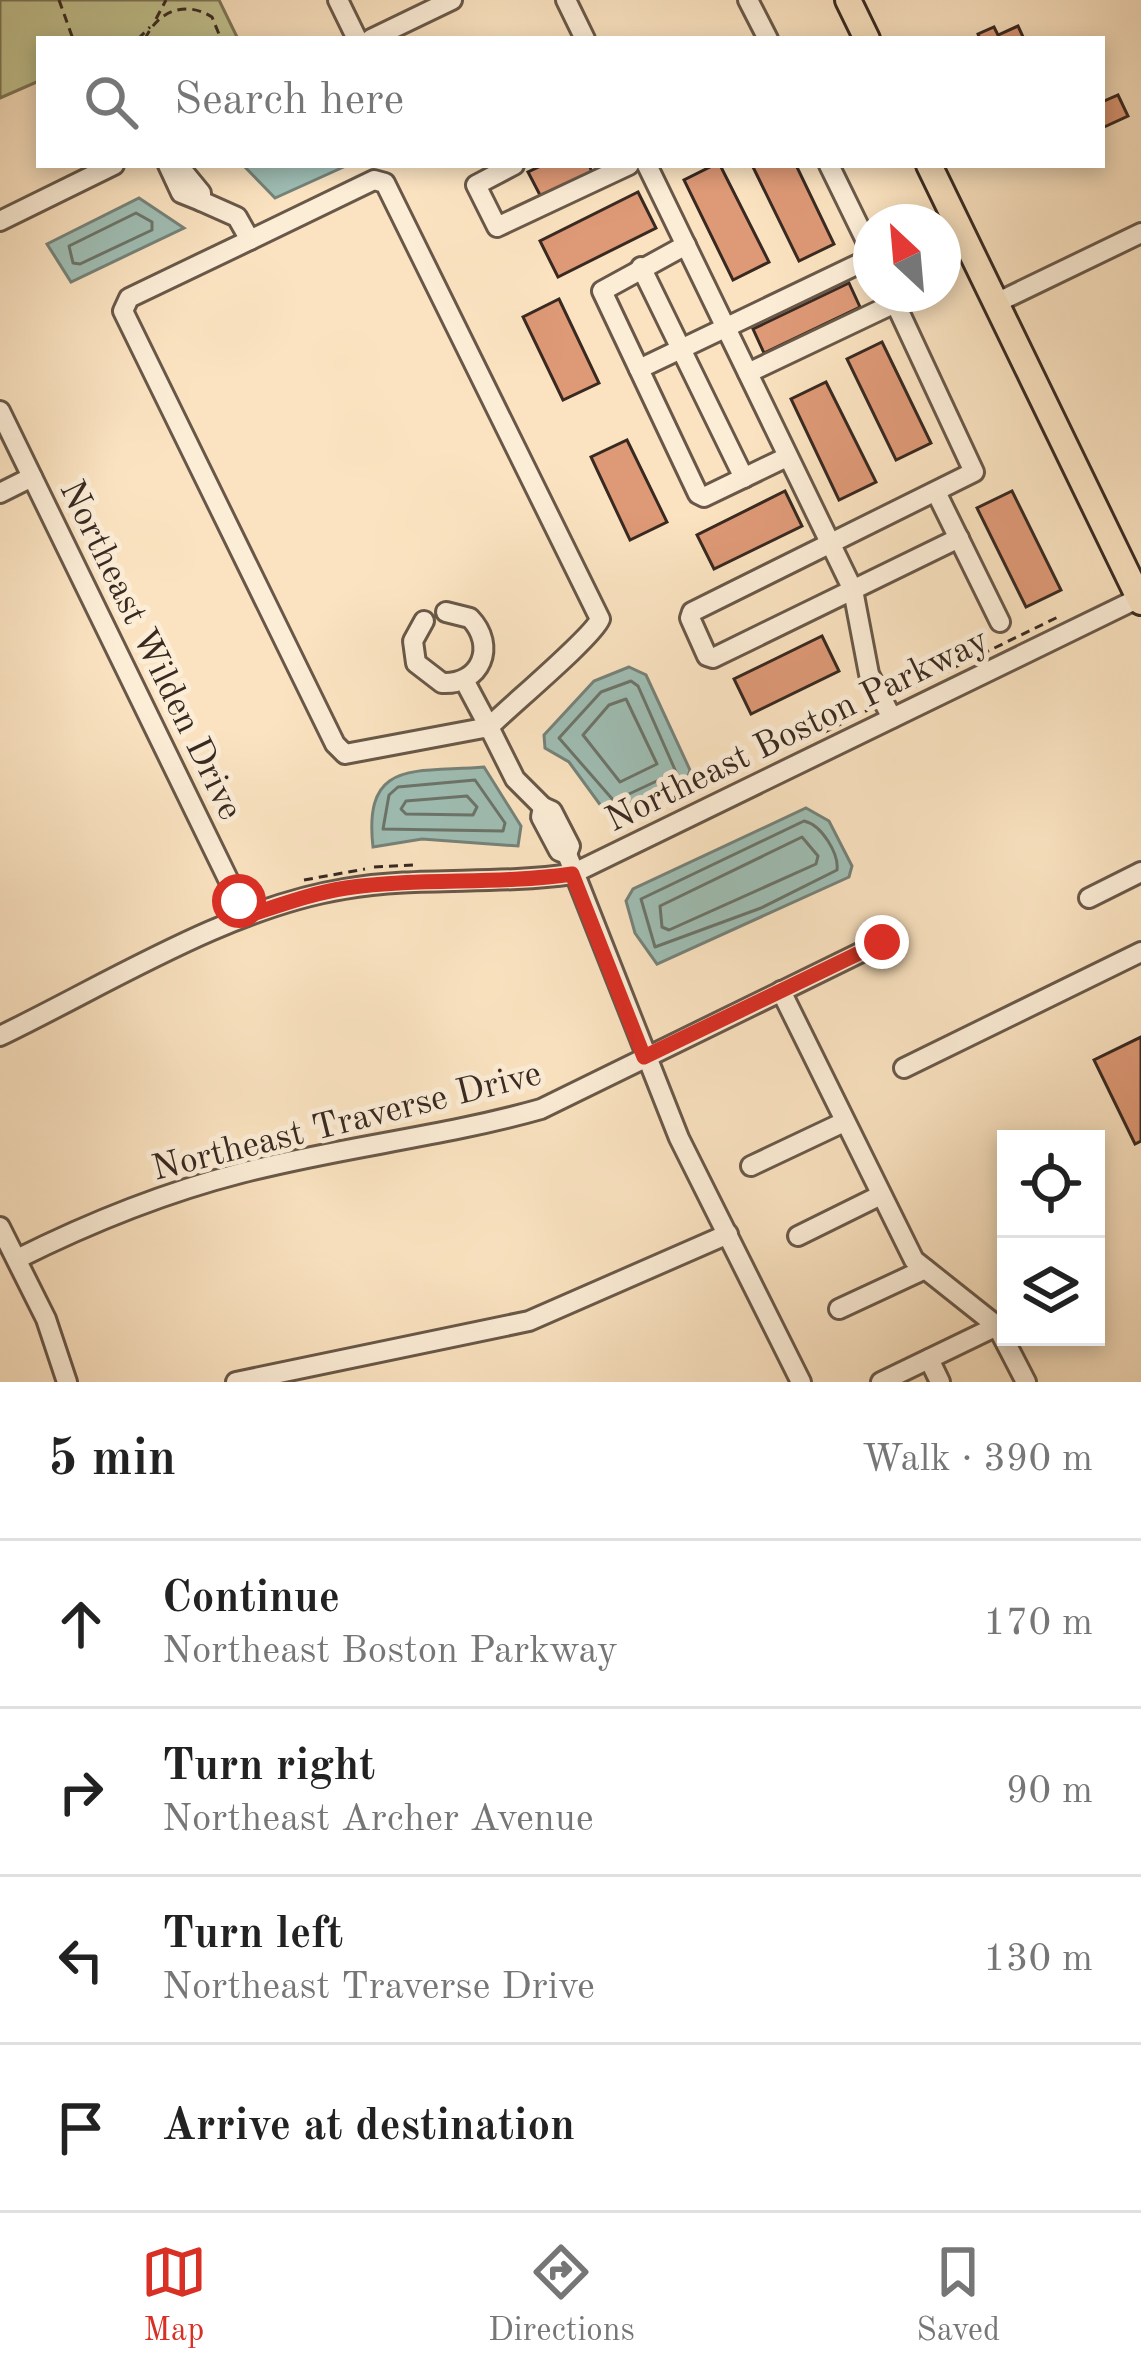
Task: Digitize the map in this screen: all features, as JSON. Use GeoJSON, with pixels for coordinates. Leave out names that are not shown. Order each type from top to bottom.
{"type":"FeatureCollection","features":[{"type":"Feature","properties":{"kind":"main road"},"geometry":{"type":"LineString","coordinates":[[848,0],[866,36]]}},
{"type":"Feature","properties":{"kind":"main road"},"geometry":{"type":"LineString","coordinates":[[929,168],[942,204]]}},
{"type":"Feature","properties":{"kind":"main road"},"geometry":{"type":"LineString","coordinates":[[961,243],[996,303],[1140,600]]}},
{"type":"Feature","properties":{"kind":"street"},"geometry":{"type":"LineString","coordinates":[[338,0],[356,36]]}},
{"type":"Feature","properties":{"kind":"street"},"geometry":{"type":"LineString","coordinates":[[377,36],[452,0]]}},
{"type":"Feature","properties":{"kind":"street"},"geometry":{"type":"LineString","coordinates":[[566,0],[584,36]]}},
{"type":"Feature","properties":{"kind":"street"},"geometry":{"type":"LineString","coordinates":[[748,0],[766,36]]}},
{"type":"Feature","properties":{"kind":"street"},"geometry":{"type":"LineString","coordinates":[[0,221],[108,168]]}},
{"type":"Feature","properties":{"kind":"street"},"geometry":{"type":"LineString","coordinates":[[170,168],[182,193],[228,209],[250,240]]}},
{"type":"Feature","properties":{"kind":"street"},"geometry":{"type":"LineString","coordinates":[[180,168],[201,193],[201,201]]}},
{"type":"Feature","properties":{"kind":"street"},"geometry":{"type":"LineString","coordinates":[[508,168],[476,185],[496,227],[623,168]]}},
{"type":"Feature","properties":{"kind":"street"},"geometry":{"type":"LineString","coordinates":[[648,168],[853,590],[868,674],[892,718]]}},
{"type":"Feature","properties":{"kind":"street"},"geometry":{"type":"LineString","coordinates":[[830,168],[853,216]]}},
{"type":"Feature","properties":{"kind":"street"},"geometry":{"type":"LineString","coordinates":[[374,180],[386,183],[600,619],[593,635],[562,656],[489,727],[346,754],[334,744],[123,311],[129,298],[250,240],[374,180]]}},
{"type":"Feature","properties":{"kind":"street"},"geometry":{"type":"LineString","coordinates":[[996,303],[1141,233]]}},
{"type":"Feature","properties":{"kind":"street"},"geometry":{"type":"LineString","coordinates":[[686,245],[602,291],[639,369],[700,497],[787,457]]}},
{"type":"Feature","properties":{"kind":"street"},"geometry":{"type":"LineString","coordinates":[[639,369],[853,264]]}},
{"type":"Feature","properties":{"kind":"street"},"geometry":{"type":"LineString","coordinates":[[641,267],[745,478]]}},
{"type":"Feature","properties":{"kind":"street"},"geometry":{"type":"LineString","coordinates":[[748,373],[866,312]]}},
{"type":"Feature","properties":{"kind":"street"},"geometry":{"type":"LineString","coordinates":[[900,312],[974,468],[971,476],[692,612],[689,618],[707,656],[713,658],[959,538]]}},
{"type":"Feature","properties":{"kind":"street","name":"Northeast Wilden Drive"},"geometry":{"type":"LineString","coordinates":[[0,411],[246,916]]}},
{"type":"Feature","properties":{"kind":"street"},"geometry":{"type":"LineString","coordinates":[[0,493],[32,477]]}},
{"type":"Feature","properties":{"kind":"street"},"geometry":{"type":"LineString","coordinates":[[936,492],[1000,622]]}},
{"type":"Feature","properties":{"kind":"street","name":"Northeast Boston Parkway"},"geometry":{"type":"LineString","coordinates":[[0,1036],[246,916],[343,889],[412,882],[515,883],[572,874],[1140,600]]}},
{"type":"Feature","properties":{"kind":"street"},"geometry":{"type":"LineString","coordinates":[[424,621],[413,640],[416,663],[442,683],[464,680],[482,663],[484,638],[470,618],[446,612]]}},
{"type":"Feature","properties":{"kind":"street"},"geometry":{"type":"LineString","coordinates":[[464,680],[515,779],[552,811],[570,846],[572,874],[644,1057],[801,1382]]}},
{"type":"Feature","properties":{"kind":"street"},"geometry":{"type":"LineString","coordinates":[[1089,898],[1141,872]]}},
{"type":"Feature","properties":{"kind":"street","name":"Northeast Traverse Drive"},"geometry":{"type":"LineString","coordinates":[[17,1258],[94,1221],[243,1172],[483,1126],[541,1109],[882,942]]}},
{"type":"Feature","properties":{"kind":"street"},"geometry":{"type":"LineString","coordinates":[[904,1067],[1141,952]]}},
{"type":"Feature","properties":{"kind":"street"},"geometry":{"type":"LineString","coordinates":[[781,991],[879,1196],[925,1269],[997,1326],[880,1382]]}},
{"type":"Feature","properties":{"kind":"street"},"geometry":{"type":"LineString","coordinates":[[751,1166],[844,1121]]}},
{"type":"Feature","properties":{"kind":"street"},"geometry":{"type":"LineString","coordinates":[[798,1236],[879,1196]]}},
{"type":"Feature","properties":{"kind":"street"},"geometry":{"type":"LineString","coordinates":[[0,1227],[46,1319],[67,1382]]}},
{"type":"Feature","properties":{"kind":"street"},"geometry":{"type":"LineString","coordinates":[[236,1382],[529,1321],[728,1234]]}},
{"type":"Feature","properties":{"kind":"street"},"geometry":{"type":"LineString","coordinates":[[838,1310],[925,1269]]}},
{"type":"Feature","properties":{"kind":"street"},"geometry":{"type":"LineString","coordinates":[[1007,1346],[1026,1382]]}},
{"type":"Feature","properties":{"kind":"street"},"geometry":{"type":"LineString","coordinates":[[929,1359],[940,1382]]}},
{"type":"Feature","properties":{"kind":"path"},"geometry":{"type":"LineString","coordinates":[[59,0],[73,36]]}},
{"type":"Feature","properties":{"kind":"path"},"geometry":{"type":"LineString","coordinates":[[144,36],[166,0]]}},
{"type":"Feature","properties":{"kind":"path"},"geometry":{"type":"LineString","coordinates":[[153,24],[176,9],[196,8],[212,17],[220,36]]}},
{"type":"Feature","properties":{"kind":"green space"},"geometry":{"type":"Polygon","coordinates":[[[0,0],[219,0],[237,36],[36,36],[36,82],[0,98],[0,0]]]}},
{"type":"Feature","properties":{"kind":"water"},"geometry":{"type":"Polygon","coordinates":[[[246,168],[341,168],[275,198],[246,168]]]}},
{"type":"Feature","properties":{"kind":"water"},"geometry":{"type":"Polygon","coordinates":[[[139,198],[184,228],[71,282],[47,244],[139,198]]]}},
{"type":"Feature","properties":{"kind":"water"},"geometry":{"type":"Polygon","coordinates":[[[629,667],[646,675],[690,770],[686,784],[609,817],[569,762],[545,748],[544,735],[594,681],[629,667]]]}},
{"type":"Feature","properties":{"kind":"water"},"geometry":{"type":"Polygon","coordinates":[[[484,767],[521,826],[518,846],[422,839],[373,847],[376,798],[386,784],[416,771],[484,767]]]}},
{"type":"Feature","properties":{"kind":"water"},"geometry":{"type":"Polygon","coordinates":[[[806,808],[829,821],[852,866],[849,877],[657,964],[635,933],[626,901],[633,889],[806,808]]]}},
{"type":"Feature","properties":{"kind":"building"},"geometry":{"type":"Polygon","coordinates":[[[1018,26],[1023,36],[979,36],[978,34],[994,27],[998,35],[1018,26]]]}},
{"type":"Feature","properties":{"kind":"building"},"geometry":{"type":"Polygon","coordinates":[[[1118,95],[1128,116],[1105,127],[1105,101],[1118,95]]]}},
{"type":"Feature","properties":{"kind":"building"},"geometry":{"type":"Polygon","coordinates":[[[590,168],[592,172],[541,197],[528,172],[590,168]]]}},
{"type":"Feature","properties":{"kind":"building"},"geometry":{"type":"Polygon","coordinates":[[[708,168],[722,168],[769,262],[733,280],[684,180],[708,168]]]}},
{"type":"Feature","properties":{"kind":"building"},"geometry":{"type":"Polygon","coordinates":[[[753,168],[797,168],[834,244],[799,261],[753,168]]]}},
{"type":"Feature","properties":{"kind":"building"},"geometry":{"type":"Polygon","coordinates":[[[638,192],[656,228],[558,277],[540,241],[638,192]]]}},
{"type":"Feature","properties":{"kind":"building"},"geometry":{"type":"Polygon","coordinates":[[[849,283],[853,292],[853,310],[764,353],[753,329],[849,283]]]}},
{"type":"Feature","properties":{"kind":"building"},"geometry":{"type":"Polygon","coordinates":[[[559,299],[599,383],[563,400],[523,317],[559,299]]]}},
{"type":"Feature","properties":{"kind":"building"},"geometry":{"type":"Polygon","coordinates":[[[882,342],[931,443],[896,460],[847,359],[882,342]]]}},
{"type":"Feature","properties":{"kind":"building"},"geometry":{"type":"Polygon","coordinates":[[[826,382],[876,482],[839,500],[791,399],[826,382]]]}},
{"type":"Feature","properties":{"kind":"building"},"geometry":{"type":"Polygon","coordinates":[[[627,440],[667,522],[630,540],[591,457],[627,440]]]}},
{"type":"Feature","properties":{"kind":"building"},"geometry":{"type":"Polygon","coordinates":[[[785,491],[802,526],[714,569],[697,535],[785,491]]]}},
{"type":"Feature","properties":{"kind":"building"},"geometry":{"type":"Polygon","coordinates":[[[1012,491],[1061,590],[1026,607],[977,508],[1012,491]]]}},
{"type":"Feature","properties":{"kind":"building"},"geometry":{"type":"Polygon","coordinates":[[[822,636],[839,671],[751,714],[734,679],[822,636]]]}},
{"type":"Feature","properties":{"kind":"building"},"geometry":{"type":"Polygon","coordinates":[[[1141,1037],[1141,1141],[1135,1144],[1094,1060],[1141,1037]]]}},
{"type":"Feature","properties":{"kind":"route"},"geometry":{"type":"LineString","coordinates":[[239,901],[246,916],[343,889],[412,882],[515,883],[572,874],[644,1057],[882,942]]}}]}
